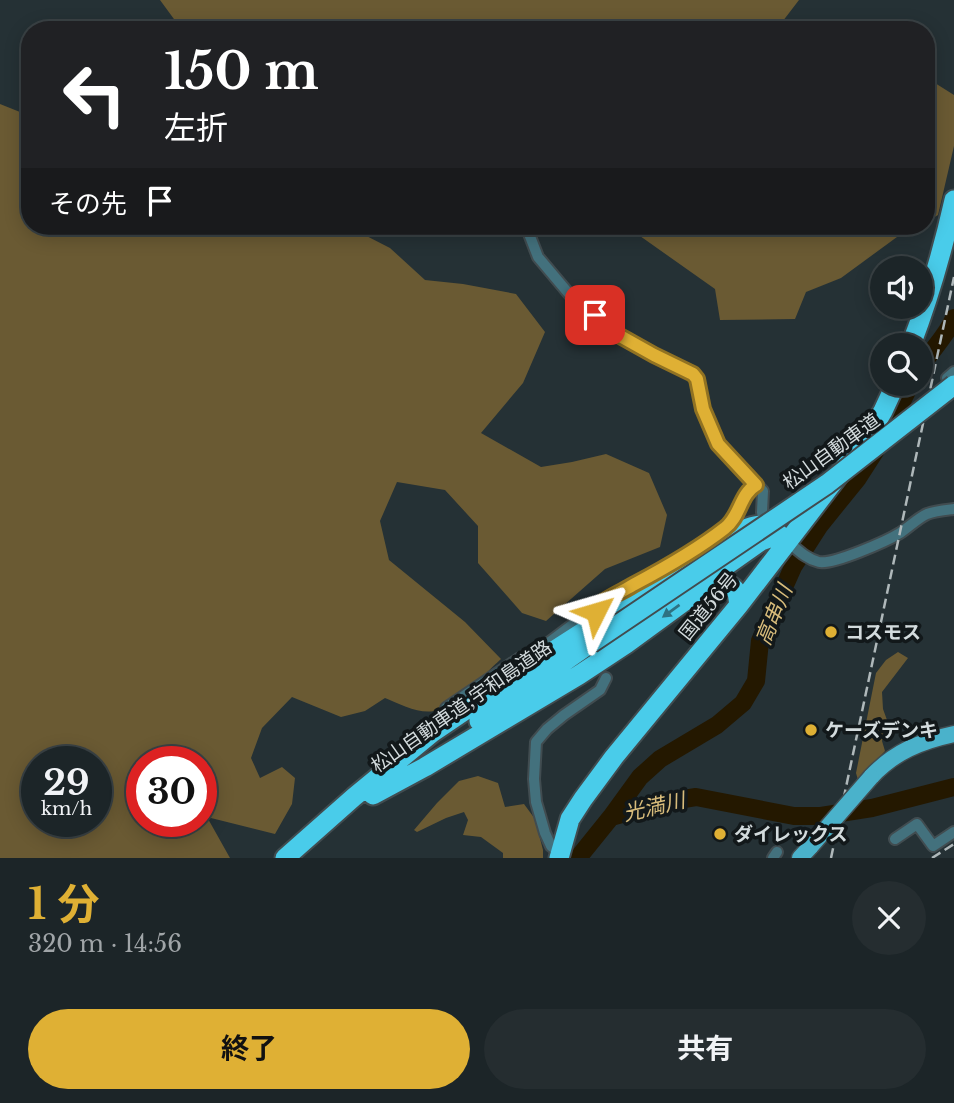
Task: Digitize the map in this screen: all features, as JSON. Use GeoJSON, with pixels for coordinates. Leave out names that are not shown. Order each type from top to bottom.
{"type":"FeatureCollection","features":[{"type":"Feature","properties":{"kind":"highway"},"geometry":{"type":"LineString","coordinates":[[915,333],[954,200]]}},
{"type":"Feature","properties":{"kind":"highway","name":"松山自動車道"},"geometry":{"type":"LineString","coordinates":[[766,529],[859,460],[952,379]]}},
{"type":"Feature","properties":{"kind":"highway","name":"国道56号"},"geometry":{"type":"LineString","coordinates":[[560,855],[570,819],[583,799],[614,757],[791,545],[868,437],[890,396]]}},
{"type":"Feature","properties":{"kind":"highway"},"geometry":{"type":"LineString","coordinates":[[287,858],[354,797],[432,733],[547,654],[740,531],[756,524],[766,529],[772,537],[791,545]]}},
{"type":"Feature","properties":{"kind":"highway"},"geometry":{"type":"LineString","coordinates":[[373,795],[425,767],[626,644],[693,595],[766,529]]}},
{"type":"Feature","properties":{"kind":"highway","name":"松山自動車道;宇和島道路"},"geometry":{"type":"LineString","coordinates":[[287,858],[591,643],[766,529]]}},
{"type":"Feature","properties":{"kind":"highway"},"geometry":{"type":"LineString","coordinates":[[693,595],[713,584],[723,584],[737,593],[739,605]]}},
{"type":"Feature","properties":{"kind":"main road"},"geometry":{"type":"LineString","coordinates":[[806,852],[891,759],[918,743],[954,734]]}},
{"type":"Feature","properties":{"kind":"street"},"geometry":{"type":"LineString","coordinates":[[529,235],[538,257],[575,301],[595,315],[604,327],[693,374],[697,379],[703,409],[718,444],[763,491],[762,512],[766,529]]}},
{"type":"Feature","properties":{"kind":"street"},"geometry":{"type":"LineString","coordinates":[[446,708],[520,658],[543,647],[596,610],[607,598],[694,550],[729,526],[747,492],[756,485]]}},
{"type":"Feature","properties":{"kind":"street"},"geometry":{"type":"LineString","coordinates":[[791,545],[805,557],[824,562],[855,553],[900,533],[928,514],[954,509]]}},
{"type":"Feature","properties":{"kind":"street"},"geometry":{"type":"LineString","coordinates":[[560,855],[551,846],[545,833],[536,802],[536,742],[564,715],[600,690],[606,678]]}},
{"type":"Feature","properties":{"kind":"street"},"geometry":{"type":"LineString","coordinates":[[895,839],[917,824],[933,846],[954,832]]}},
{"type":"Feature","properties":{"kind":"shaded area"},"geometry":{"type":"Polygon","coordinates":[[[160,0],[799,0],[783,21],[175,21],[160,0]]]}},
{"type":"Feature","properties":{"kind":"shaded area"},"geometry":{"type":"Polygon","coordinates":[[[935,83],[954,95],[954,146],[938,215],[935,217],[935,83]]]}},
{"type":"Feature","properties":{"kind":"shaded area"},"geometry":{"type":"Polygon","coordinates":[[[0,104],[21,112],[21,235],[365,235],[390,248],[425,280],[516,294],[545,332],[523,383],[481,433],[541,467],[606,454],[649,473],[667,515],[660,547],[605,569],[546,621],[522,613],[478,563],[478,526],[445,490],[397,482],[380,521],[389,560],[465,622],[501,659],[461,697],[434,711],[409,708],[385,698],[365,711],[341,717],[292,697],[262,728],[251,758],[260,778],[282,767],[295,778],[292,804],[275,834],[217,820],[217,746],[126,746],[126,837],[217,837],[217,835],[230,858],[0,858],[0,104]]]}},
{"type":"Feature","properties":{"kind":"shaded area"},"geometry":{"type":"Polygon","coordinates":[[[639,235],[901,235],[841,278],[806,292],[795,319],[720,320],[715,289],[639,235]]]}},
{"type":"Feature","properties":{"kind":"shaded area"},"geometry":{"type":"Polygon","coordinates":[[[898,652],[908,658],[882,692],[887,720],[882,741],[885,751],[858,780],[856,773],[876,673],[886,660],[898,652]]]}},
{"type":"Feature","properties":{"kind":"shaded area"},"geometry":{"type":"Polygon","coordinates":[[[478,776],[498,783],[505,807],[524,804],[535,819],[543,858],[503,858],[503,853],[481,837],[463,835],[468,820],[464,812],[417,832],[414,830],[459,781],[478,776]]]}},
{"type":"Feature","properties":{"kind":"waterway","name":"高串川"},"geometry":{"type":"LineString","coordinates":[[933,350],[954,318]]}},
{"type":"Feature","properties":{"kind":"waterway","name":"高串川"},"geometry":{"type":"LineString","coordinates":[[578,858],[640,777],[660,759],[717,725],[743,703],[756,681],[760,641],[793,567],[820,525],[858,478],[885,436],[905,396]]}},
{"type":"Feature","properties":{"kind":"waterway","name":"光満川"},"geometry":{"type":"LineString","coordinates":[[611,817],[665,802],[696,797],[794,816],[821,816],[872,808],[954,787]]}},
{"type":"Feature","properties":{"kind":"railway"},"geometry":{"type":"LineString","coordinates":[[831,858],[954,277]]}},
{"type":"Feature","properties":{"kind":"railway"},"geometry":{"type":"LineString","coordinates":[[932,858],[954,844]]}},
{"type":"Feature","properties":{"kind":"place","name":"コスモス"},"geometry":{"type":"Point","coordinates":[831,632]}},
{"type":"Feature","properties":{"kind":"place","name":"ケーズデンキ"},"geometry":{"type":"Point","coordinates":[811,730]}},
{"type":"Feature","properties":{"kind":"place","name":"ダイレックス"},"geometry":{"type":"Point","coordinates":[720,834]}},
{"type":"Feature","properties":{"kind":"route"},"geometry":{"type":"LineString","coordinates":[[595,315],[604,327],[693,374],[697,379],[703,409],[718,444],[756,485],[747,492],[729,526],[694,550],[607,598],[596,607],[596,612]]}}]}
